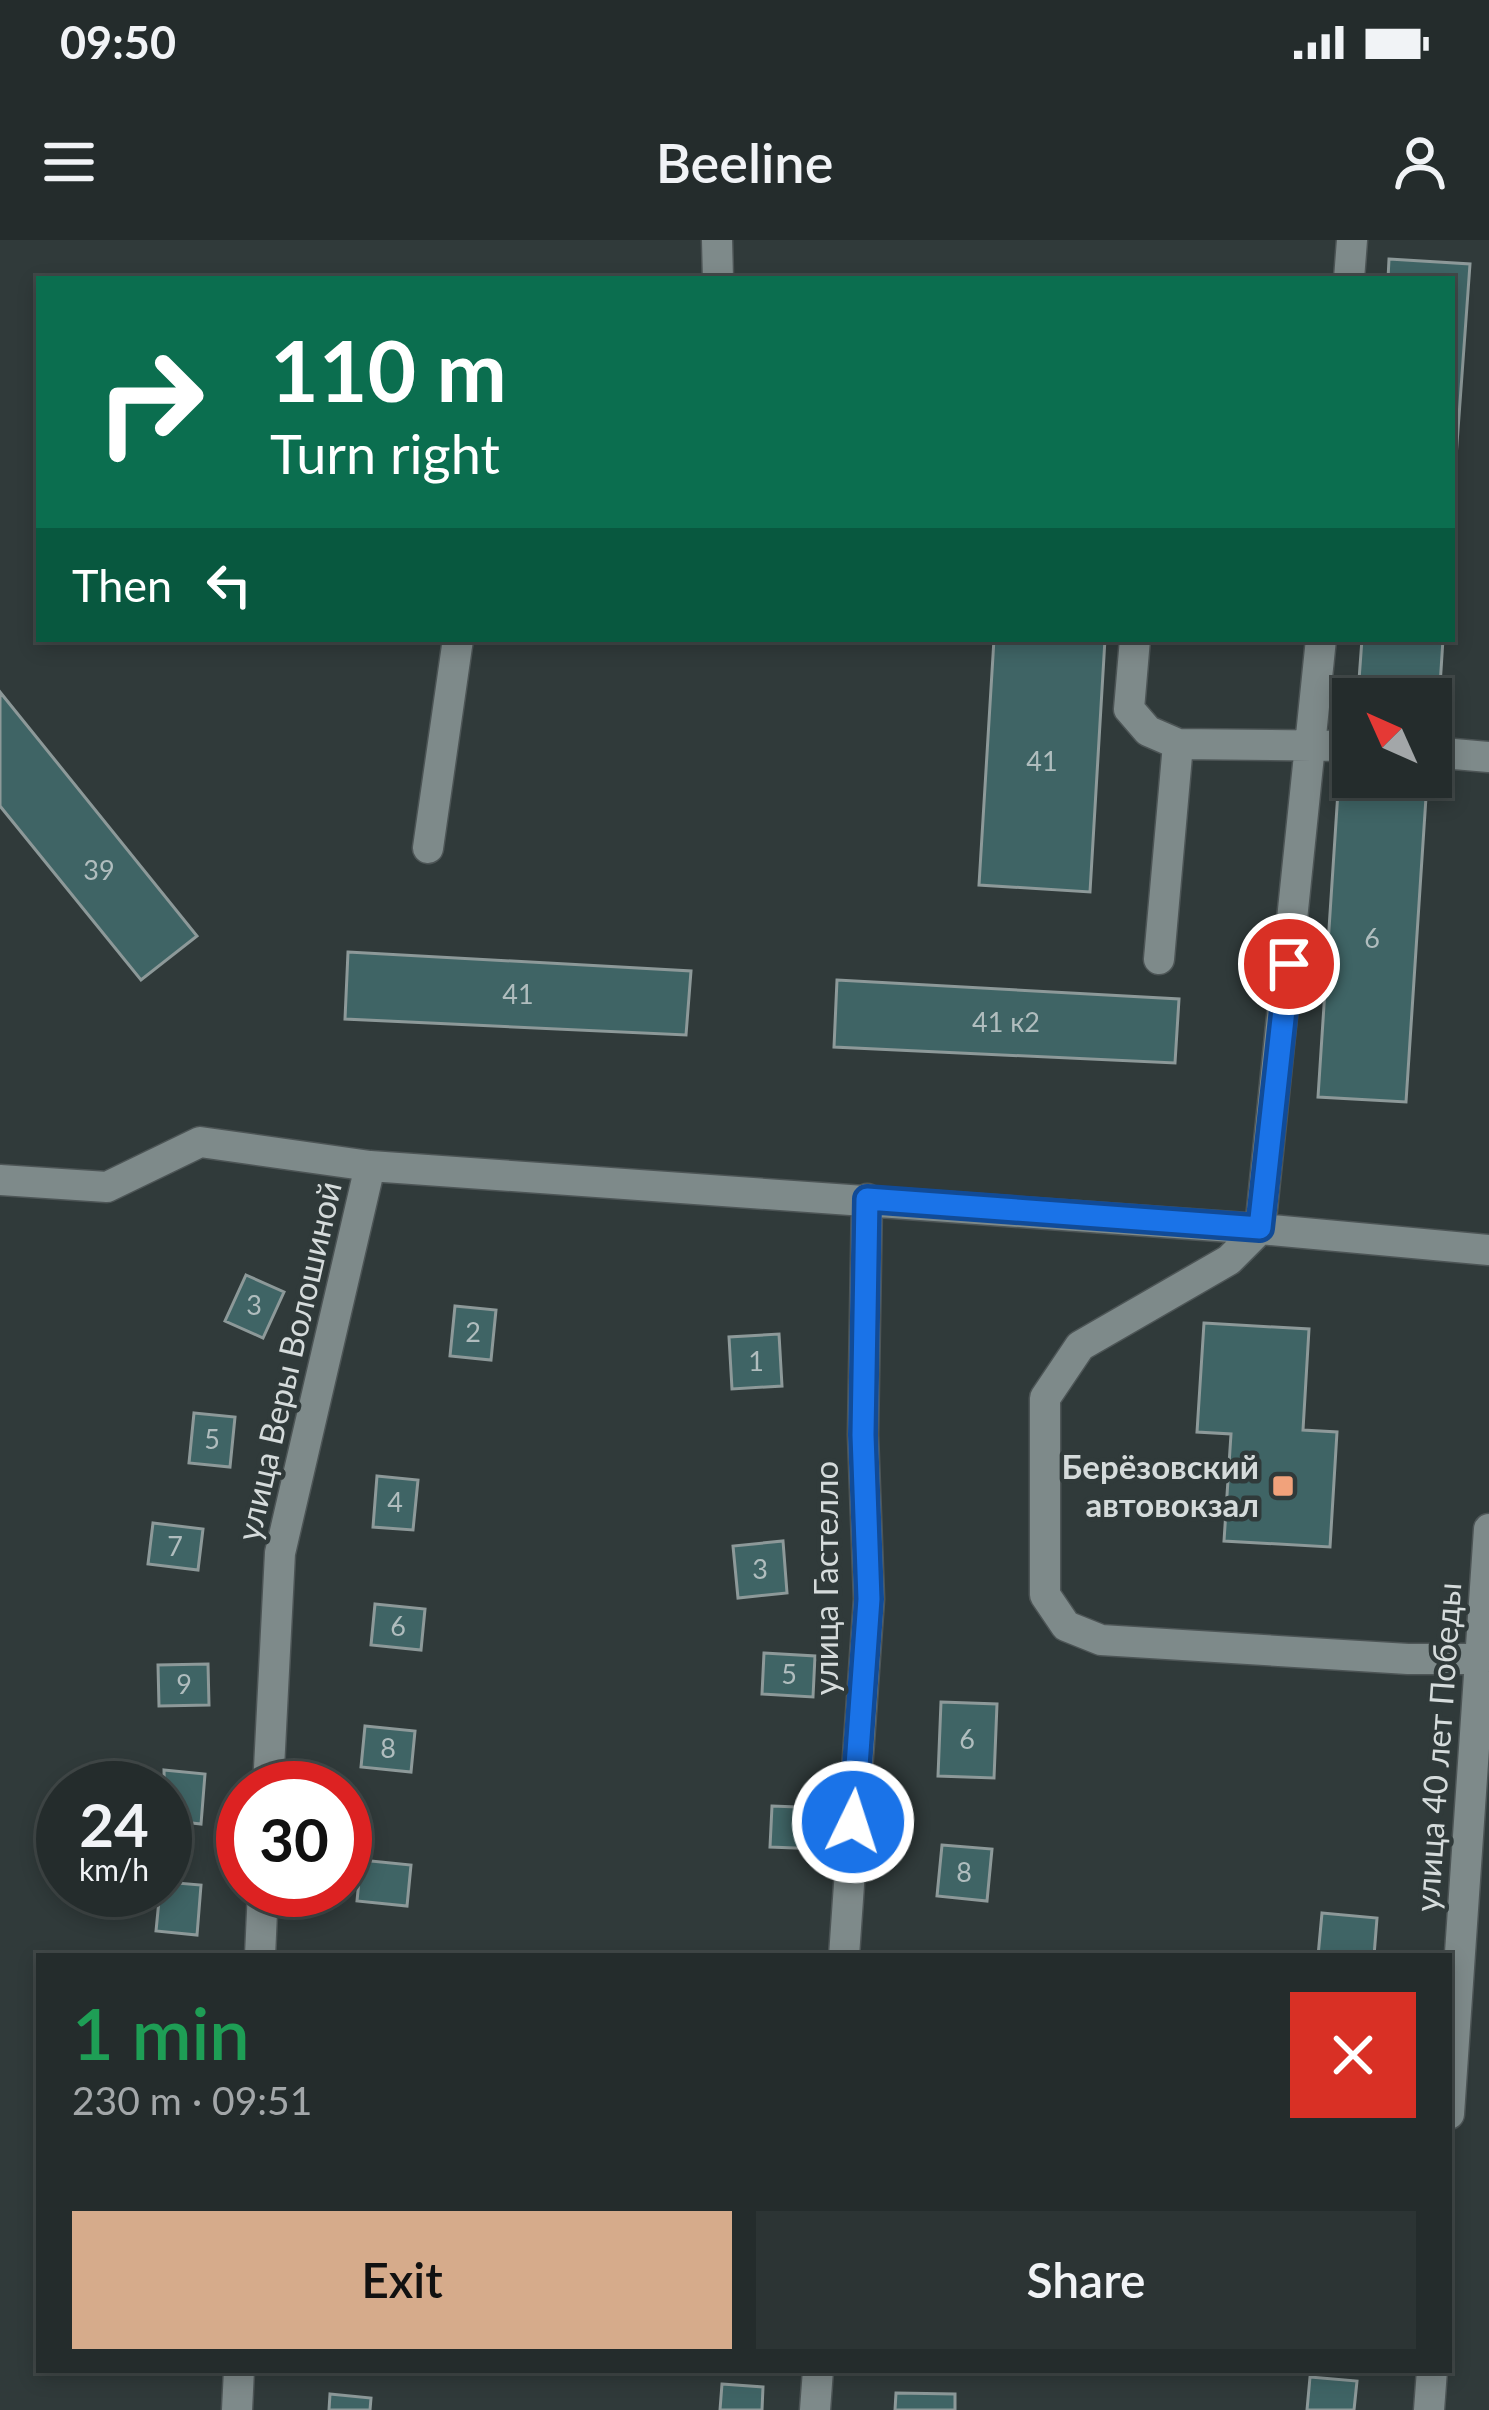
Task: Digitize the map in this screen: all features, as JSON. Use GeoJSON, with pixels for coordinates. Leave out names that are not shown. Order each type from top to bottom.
{"type":"FeatureCollection","features":[{"type":"Feature","properties":{"kind":"street"},"geometry":{"type":"LineString","coordinates":[[717,240],[718,276]]}},
{"type":"Feature","properties":{"kind":"street"},"geometry":{"type":"LineString","coordinates":[[1349,276],[1352,240]]}},
{"type":"Feature","properties":{"kind":"street"},"geometry":{"type":"LineString","coordinates":[[428,848],[458,642]]}},
{"type":"Feature","properties":{"kind":"street"},"geometry":{"type":"LineString","coordinates":[[1135,642],[1129,709],[1148,731],[1178,744],[1332,744]]}},
{"type":"Feature","properties":{"kind":"street"},"geometry":{"type":"LineString","coordinates":[[1321,642],[1260,1228],[1229,1260],[1080,1346],[1045,1398],[1045,1595],[1066,1626],[1101,1640],[1408,1659],[1480,1659]]}},
{"type":"Feature","properties":{"kind":"street"},"geometry":{"type":"LineString","coordinates":[[1159,959],[1178,744]]}},
{"type":"Feature","properties":{"kind":"street"},"geometry":{"type":"LineString","coordinates":[[1452,754],[1489,757]]}},
{"type":"Feature","properties":{"kind":"street"},"geometry":{"type":"LineString","coordinates":[[0,1180],[107,1187],[200,1142],[370,1166],[1260,1228],[1489,1250]]}},
{"type":"Feature","properties":{"kind":"street","name":"улица Веры Волошиной"},"geometry":{"type":"LineString","coordinates":[[269,1761],[280,1553],[370,1166]]}},
{"type":"Feature","properties":{"kind":"street","name":"улица Гастелло"},"geometry":{"type":"LineString","coordinates":[[844,1953],[869,1599],[863,1435],[867,1199]]}},
{"type":"Feature","properties":{"kind":"street","name":"улица 40 лет Победы"},"geometry":{"type":"LineString","coordinates":[[1452,2070],[1489,1529]]}},
{"type":"Feature","properties":{"kind":"street"},"geometry":{"type":"LineString","coordinates":[[260,1953],[262,1917]]}},
{"type":"Feature","properties":{"kind":"street"},"geometry":{"type":"LineString","coordinates":[[233,2409],[239,2373]]}},
{"type":"Feature","properties":{"kind":"street"},"geometry":{"type":"LineString","coordinates":[[815,2410],[818,2373]]}},
{"type":"Feature","properties":{"kind":"street"},"geometry":{"type":"LineString","coordinates":[[1429,2410],[1432,2373]]}},
{"type":"Feature","properties":{"kind":"building"},"geometry":{"type":"Polygon","coordinates":[[[1389,259],[1470,264],[1455,472],[1455,276],[1388,276],[1389,259]]]}},
{"type":"Feature","properties":{"kind":"building"},"geometry":{"type":"Polygon","coordinates":[[[994,642],[1105,642],[1090,892],[979,885],[994,642]]]}},
{"type":"Feature","properties":{"kind":"building"},"geometry":{"type":"Polygon","coordinates":[[[1362,642],[1443,642],[1441,678],[1359,678],[1362,642]]]}},
{"type":"Feature","properties":{"kind":"building"},"geometry":{"type":"Polygon","coordinates":[[[0,692],[197,936],[141,980],[0,806],[0,692]]]}},
{"type":"Feature","properties":{"kind":"building"},"geometry":{"type":"Polygon","coordinates":[[[1338,798],[1426,798],[1406,1102],[1318,1097],[1338,798]]]}},
{"type":"Feature","properties":{"kind":"building"},"geometry":{"type":"Polygon","coordinates":[[[348,952],[691,971],[686,1035],[345,1019],[348,952]]]}},
{"type":"Feature","properties":{"kind":"building"},"geometry":{"type":"Polygon","coordinates":[[[837,980],[1179,999],[1175,1063],[834,1047],[837,980]]]}},
{"type":"Feature","properties":{"kind":"building"},"geometry":{"type":"Polygon","coordinates":[[[246,1275],[284,1292],[263,1338],[225,1321],[246,1275]]]}},
{"type":"Feature","properties":{"kind":"building"},"geometry":{"type":"Polygon","coordinates":[[[455,1306],[496,1310],[491,1360],[450,1356],[455,1306]]]}},
{"type":"Feature","properties":{"kind":"building"},"geometry":{"type":"Polygon","coordinates":[[[1204,1323],[1309,1329],[1303,1430],[1337,1432],[1330,1547],[1224,1541],[1231,1434],[1197,1432],[1204,1323]]]}},
{"type":"Feature","properties":{"kind":"building"},"geometry":{"type":"Polygon","coordinates":[[[779,1334],[782,1386],[732,1389],[729,1337],[779,1334]]]}},
{"type":"Feature","properties":{"kind":"building"},"geometry":{"type":"Polygon","coordinates":[[[194,1413],[235,1417],[230,1467],[189,1463],[194,1413]]]}},
{"type":"Feature","properties":{"kind":"building"},"geometry":{"type":"Polygon","coordinates":[[[377,1476],[418,1480],[413,1530],[373,1527],[377,1476]]]}},
{"type":"Feature","properties":{"kind":"building"},"geometry":{"type":"Polygon","coordinates":[[[153,1523],[203,1529],[198,1570],[148,1564],[153,1523]]]}},
{"type":"Feature","properties":{"kind":"building"},"geometry":{"type":"Polygon","coordinates":[[[783,1541],[787,1593],[738,1598],[733,1546],[783,1541]]]}},
{"type":"Feature","properties":{"kind":"building"},"geometry":{"type":"Polygon","coordinates":[[[375,1604],[425,1609],[421,1650],[371,1645],[375,1604]]]}},
{"type":"Feature","properties":{"kind":"building"},"geometry":{"type":"Polygon","coordinates":[[[764,1653],[815,1656],[813,1697],[762,1694],[764,1653]]]}},
{"type":"Feature","properties":{"kind":"building"},"geometry":{"type":"Polygon","coordinates":[[[208,1664],[209,1705],[159,1706],[158,1665],[208,1664]]]}},
{"type":"Feature","properties":{"kind":"building"},"geometry":{"type":"Polygon","coordinates":[[[941,1702],[997,1704],[994,1778],[938,1776],[941,1702]]]}},
{"type":"Feature","properties":{"kind":"building"},"geometry":{"type":"Polygon","coordinates":[[[365,1726],[415,1731],[411,1772],[372,1768],[372,1761],[362,1761],[365,1726]]]}},
{"type":"Feature","properties":{"kind":"building"},"geometry":{"type":"Polygon","coordinates":[[[192,1773],[205,1774],[201,1824],[192,1823],[192,1773]]]}},
{"type":"Feature","properties":{"kind":"building"},"geometry":{"type":"Polygon","coordinates":[[[772,1806],[822,1808],[820,1849],[770,1847],[772,1806]]]}},
{"type":"Feature","properties":{"kind":"building"},"geometry":{"type":"Polygon","coordinates":[[[942,1845],[992,1849],[987,1901],[937,1896],[942,1845]]]}},
{"type":"Feature","properties":{"kind":"building"},"geometry":{"type":"Polygon","coordinates":[[[372,1861],[411,1865],[407,1906],[372,1902],[372,1861]]]}},
{"type":"Feature","properties":{"kind":"building"},"geometry":{"type":"Polygon","coordinates":[[[192,1884],[201,1885],[197,1935],[156,1931],[157,1917],[192,1917],[192,1884]]]}},
{"type":"Feature","properties":{"kind":"building"},"geometry":{"type":"Polygon","coordinates":[[[1322,1913],[1377,1918],[1374,1953],[1318,1953],[1322,1913]]]}},
{"type":"Feature","properties":{"kind":"building"},"geometry":{"type":"Polygon","coordinates":[[[1310,2377],[1357,2381],[1354,2410],[1307,2410],[1310,2377]]]}},
{"type":"Feature","properties":{"kind":"building"},"geometry":{"type":"Polygon","coordinates":[[[722,2384],[763,2387],[762,2410],[720,2410],[722,2384]]]}},
{"type":"Feature","properties":{"kind":"building"},"geometry":{"type":"Polygon","coordinates":[[[896,2393],[955,2394],[955,2410],[895,2410],[896,2393]]]}},
{"type":"Feature","properties":{"kind":"building"},"geometry":{"type":"Polygon","coordinates":[[[330,2394],[371,2398],[370,2410],[329,2410],[330,2394]]]}},
{"type":"Feature","properties":{"kind":"place","name":"Берёзовский автовокзал"},"geometry":{"type":"Point","coordinates":[1283,1486]}},
{"type":"Feature","properties":{"kind":"route"},"geometry":{"type":"LineString","coordinates":[[853,1822],[869,1599],[863,1435],[867,1199],[1260,1228],[1289,964]]}}]}
